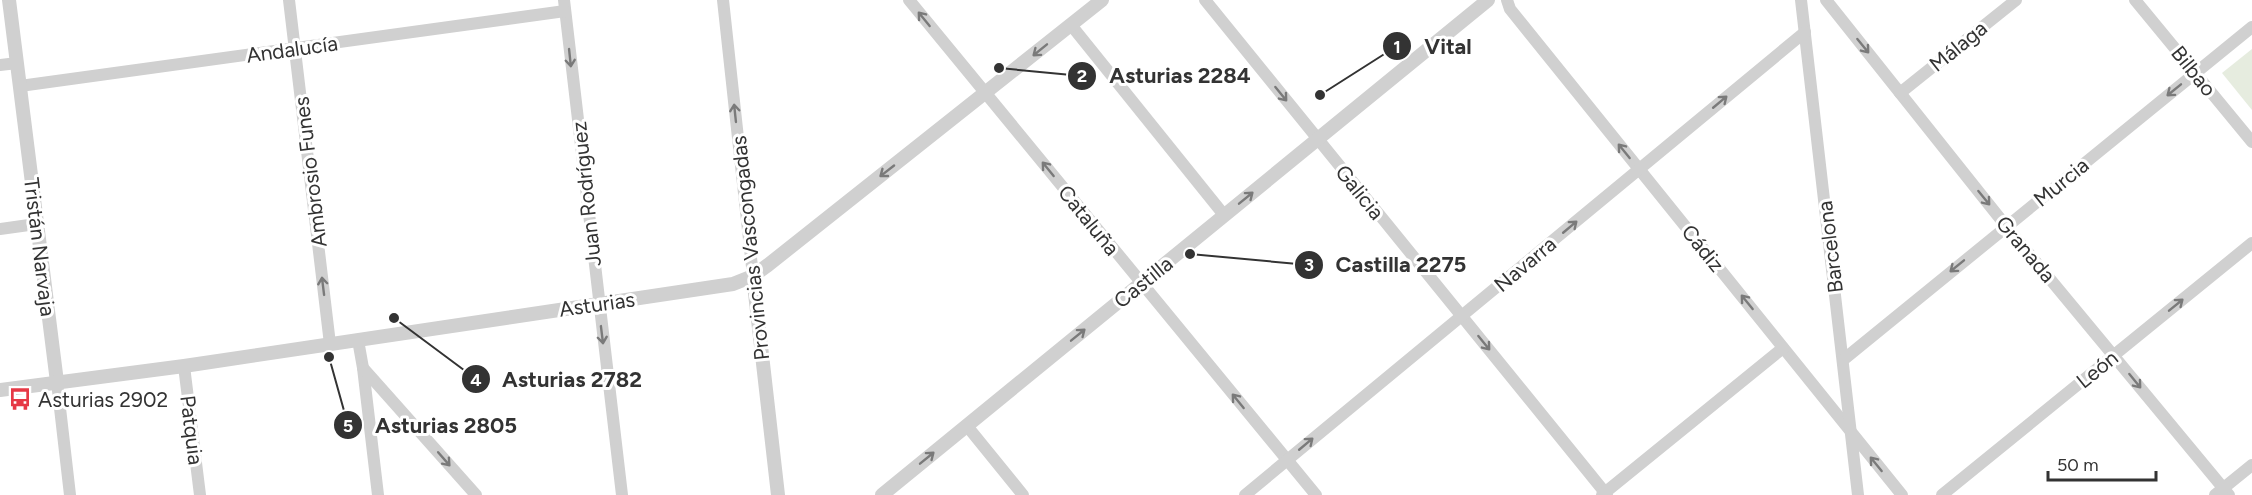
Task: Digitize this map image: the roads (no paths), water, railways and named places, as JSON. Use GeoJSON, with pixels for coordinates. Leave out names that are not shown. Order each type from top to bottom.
{"type":"FeatureCollection","features":[{"type":"Feature","properties":{"kind":"street","name":"Tristán Narvaja"},"geometry":{"type":"LineString","coordinates":[[9,0],[69,495]]}},
{"type":"Feature","properties":{"kind":"street","name":"Ambrosio Funes"},"geometry":{"type":"LineString","coordinates":[[289,0],[330,344]]}},
{"type":"Feature","properties":{"kind":"street","name":"Provincias Vascongadas"},"geometry":{"type":"LineString","coordinates":[[723,0],[778,495]]}},
{"type":"Feature","properties":{"kind":"street","name":"Cataluña"},"geometry":{"type":"LineString","coordinates":[[909,0],[1316,495]]}},
{"type":"Feature","properties":{"kind":"street","name":"Asturias"},"geometry":{"type":"LineString","coordinates":[[0,390],[183,366],[733,284],[753,276],[1102,0]]}},
{"type":"Feature","properties":{"kind":"street","name":"Galicia"},"geometry":{"type":"LineString","coordinates":[[1205,0],[1605,494]]}},
{"type":"Feature","properties":{"kind":"street","name":"Castilla"},"geometry":{"type":"LineString","coordinates":[[882,495],[1488,0]]}},
{"type":"Feature","properties":{"kind":"street","name":"Cádiz"},"geometry":{"type":"LineString","coordinates":[[1507,0],[1510,9],[1902,495]]}},
{"type":"Feature","properties":{"kind":"street","name":"Barcelona"},"geometry":{"type":"LineString","coordinates":[[1801,0],[1858,495]]}},
{"type":"Feature","properties":{"kind":"street","name":"Granada"},"geometry":{"type":"LineString","coordinates":[[1826,0],[2006,226],[2114,355],[2222,493]]}},
{"type":"Feature","properties":{"kind":"street","name":"Málaga"},"geometry":{"type":"LineString","coordinates":[[1900,93],[2016,0]]}},
{"type":"Feature","properties":{"kind":"street","name":"Bilbao"},"geometry":{"type":"LineString","coordinates":[[2135,0],[2252,142]]}},
{"type":"Feature","properties":{"kind":"street","name":"Andalucía"},"geometry":{"type":"LineString","coordinates":[[20,86],[295,49],[564,6]]}},
{"type":"Feature","properties":{"kind":"street","name":"Juan Rodríguez"},"geometry":{"type":"LineString","coordinates":[[564,6],[622,495]]}},
{"type":"Feature","properties":{"kind":"street"},"geometry":{"type":"LineString","coordinates":[[1071,25],[1224,215]]}},
{"type":"Feature","properties":{"kind":"street","name":"Murcia"},"geometry":{"type":"LineString","coordinates":[[1843,360],[2252,27]]}},
{"type":"Feature","properties":{"kind":"street","name":"Navarra"},"geometry":{"type":"LineString","coordinates":[[1245,495],[1804,32]]}},
{"type":"Feature","properties":{"kind":"street"},"geometry":{"type":"LineString","coordinates":[[0,65],[17,63]]}},
{"type":"Feature","properties":{"kind":"street"},"geometry":{"type":"LineString","coordinates":[[0,229],[36,224]]}},
{"type":"Feature","properties":{"kind":"street","name":"León"},"geometry":{"type":"LineString","coordinates":[[1942,495],[2252,243]]}},
{"type":"Feature","properties":{"kind":"street"},"geometry":{"type":"LineString","coordinates":[[358,340],[378,495]]}},
{"type":"Feature","properties":{"kind":"street"},"geometry":{"type":"LineString","coordinates":[[1605,494],[1783,348]]}},
{"type":"Feature","properties":{"kind":"street","name":"Patquia"},"geometry":{"type":"LineString","coordinates":[[183,366],[200,495]]}},
{"type":"Feature","properties":{"kind":"street"},"geometry":{"type":"LineString","coordinates":[[363,368],[476,495]]}},
{"type":"Feature","properties":{"kind":"street"},"geometry":{"type":"LineString","coordinates":[[967,426],[1023,495]]}},
{"type":"Feature","properties":{"kind":"street"},"geometry":{"type":"LineString","coordinates":[[2222,493],[2252,465]]}},
{"type":"Feature","properties":{"kind":"place","name":"Asturias 2284"},"geometry":{"type":"Point","coordinates":[999,68]}},
{"type":"Feature","properties":{"kind":"place","name":"Vital"},"geometry":{"type":"Point","coordinates":[1320,95]}},
{"type":"Feature","properties":{"kind":"place","name":"Castilla 2275"},"geometry":{"type":"Point","coordinates":[1190,254]}},
{"type":"Feature","properties":{"kind":"place","name":"Asturias 2782"},"geometry":{"type":"Point","coordinates":[394,318]}},
{"type":"Feature","properties":{"kind":"place","name":"Asturias 2805"},"geometry":{"type":"Point","coordinates":[329,357]}},
{"type":"Feature","properties":{"kind":"place","name":"Asturias 2902"},"geometry":{"type":"Point","coordinates":[20,399]}}]}
